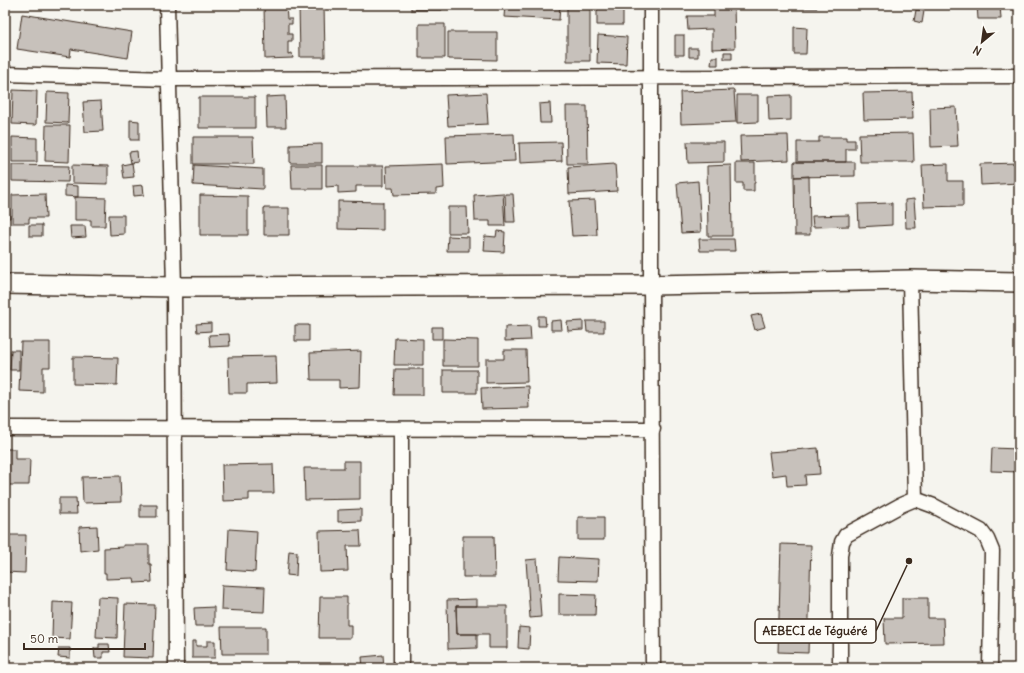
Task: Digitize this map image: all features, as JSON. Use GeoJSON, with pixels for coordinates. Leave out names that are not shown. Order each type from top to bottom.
{"type":"FeatureCollection","features":[{"type":"Feature","properties":{"kind":"street"},"geometry":{"type":"LineString","coordinates":[[167,5],[174,287],[176,668]]}},
{"type":"Feature","properties":{"kind":"street"},"geometry":{"type":"LineString","coordinates":[[651,5],[653,668]]}},
{"type":"Feature","properties":{"kind":"street"},"geometry":{"type":"LineString","coordinates":[[5,74],[168,79],[1019,76]]}},
{"type":"Feature","properties":{"kind":"street"},"geometry":{"type":"LineString","coordinates":[[910,280],[915,499]]}},
{"type":"Feature","properties":{"kind":"street"},"geometry":{"type":"LineString","coordinates":[[5,284],[174,287],[651,285],[910,280],[1019,282]]}},
{"type":"Feature","properties":{"kind":"street"},"geometry":{"type":"LineString","coordinates":[[5,428],[653,429]]}},
{"type":"Feature","properties":{"kind":"street"},"geometry":{"type":"LineString","coordinates":[[401,428],[401,668]]}},
{"type":"Feature","properties":{"kind":"street"},"geometry":{"type":"LineString","coordinates":[[840,668],[840,556],[842,542],[846,535],[915,499],[934,506],[981,530],[988,540],[992,551],[990,668]]}},
{"type":"Feature","properties":{"kind":"building"},"geometry":{"type":"Polygon","coordinates":[[[264,5],[286,5],[287,19],[292,19],[292,24],[288,24],[288,34],[292,34],[292,41],[288,41],[288,54],[292,53],[293,58],[265,59],[264,5]]]}},
{"type":"Feature","properties":{"kind":"building"},"geometry":{"type":"Polygon","coordinates":[[[299,5],[324,5],[325,57],[300,57],[299,5]]]}},
{"type":"Feature","properties":{"kind":"building"},"geometry":{"type":"Polygon","coordinates":[[[411,5],[442,5],[442,10],[411,10],[411,5]]]}},
{"type":"Feature","properties":{"kind":"building"},"geometry":{"type":"Polygon","coordinates":[[[505,5],[560,5],[559,20],[504,17],[505,5]]]}},
{"type":"Feature","properties":{"kind":"building"},"geometry":{"type":"Polygon","coordinates":[[[567,5],[590,5],[590,61],[567,61],[567,5]]]}},
{"type":"Feature","properties":{"kind":"building"},"geometry":{"type":"Polygon","coordinates":[[[597,5],[623,5],[623,25],[597,25],[597,5]]]}},
{"type":"Feature","properties":{"kind":"building"},"geometry":{"type":"Polygon","coordinates":[[[714,5],[734,5],[735,48],[712,49],[712,29],[688,30],[687,16],[714,16],[714,5]]]}},
{"type":"Feature","properties":{"kind":"building"},"geometry":{"type":"Polygon","coordinates":[[[795,5],[817,5],[817,8],[795,8],[795,5]]]}},
{"type":"Feature","properties":{"kind":"building"},"geometry":{"type":"Polygon","coordinates":[[[917,5],[971,5],[971,8],[917,7],[917,5]]]}},
{"type":"Feature","properties":{"kind":"building"},"geometry":{"type":"Polygon","coordinates":[[[977,5],[1000,5],[1001,19],[978,19],[977,5]]]}},
{"type":"Feature","properties":{"kind":"building"},"geometry":{"type":"Polygon","coordinates":[[[916,10],[924,11],[922,23],[914,21],[916,10]]]}},
{"type":"Feature","properties":{"kind":"building"},"geometry":{"type":"Polygon","coordinates":[[[22,14],[132,32],[128,58],[71,49],[70,57],[17,49],[22,14]]]}},
{"type":"Feature","properties":{"kind":"building"},"geometry":{"type":"Polygon","coordinates":[[[419,24],[445,24],[445,58],[419,58],[419,24]]]}},
{"type":"Feature","properties":{"kind":"building"},"geometry":{"type":"Polygon","coordinates":[[[794,27],[807,28],[806,54],[794,54],[794,27]]]}},
{"type":"Feature","properties":{"kind":"building"},"geometry":{"type":"Polygon","coordinates":[[[448,32],[497,32],[497,60],[448,59],[448,32]]]}},
{"type":"Feature","properties":{"kind":"building"},"geometry":{"type":"Polygon","coordinates":[[[598,35],[627,37],[626,64],[597,63],[598,35]]]}},
{"type":"Feature","properties":{"kind":"building"},"geometry":{"type":"Polygon","coordinates":[[[675,35],[684,35],[684,55],[675,55],[675,35]]]}},
{"type":"Feature","properties":{"kind":"building"},"geometry":{"type":"Polygon","coordinates":[[[689,48],[698,48],[698,57],[689,57],[689,48]]]}},
{"type":"Feature","properties":{"kind":"building"},"geometry":{"type":"Polygon","coordinates":[[[724,52],[732,52],[732,59],[724,59],[724,52]]]}},
{"type":"Feature","properties":{"kind":"building"},"geometry":{"type":"Polygon","coordinates":[[[712,57],[718,57],[718,65],[711,65],[712,57]]]}},
{"type":"Feature","properties":{"kind":"building"},"geometry":{"type":"Polygon","coordinates":[[[13,90],[37,91],[36,125],[12,124],[13,90]]]}},
{"type":"Feature","properties":{"kind":"building"},"geometry":{"type":"Polygon","coordinates":[[[734,90],[736,122],[681,124],[680,92],[734,90]]]}},
{"type":"Feature","properties":{"kind":"building"},"geometry":{"type":"Polygon","coordinates":[[[47,92],[69,93],[68,123],[46,122],[47,92]]]}},
{"type":"Feature","properties":{"kind":"building"},"geometry":{"type":"Polygon","coordinates":[[[912,92],[913,119],[864,120],[863,93],[912,92]]]}},
{"type":"Feature","properties":{"kind":"building"},"geometry":{"type":"Polygon","coordinates":[[[486,93],[488,124],[448,126],[446,95],[486,93]]]}},
{"type":"Feature","properties":{"kind":"building"},"geometry":{"type":"Polygon","coordinates":[[[737,95],[758,95],[758,122],[737,123],[737,95]]]}},
{"type":"Feature","properties":{"kind":"building"},"geometry":{"type":"Polygon","coordinates":[[[791,95],[791,120],[769,121],[768,96],[791,95]]]}},
{"type":"Feature","properties":{"kind":"building"},"geometry":{"type":"Polygon","coordinates":[[[285,96],[286,127],[267,127],[266,97],[285,96]]]}},
{"type":"Feature","properties":{"kind":"building"},"geometry":{"type":"Polygon","coordinates":[[[199,97],[255,97],[255,128],[199,128],[199,97]]]}},
{"type":"Feature","properties":{"kind":"building"},"geometry":{"type":"Polygon","coordinates":[[[101,101],[103,131],[85,132],[83,102],[101,101]]]}},
{"type":"Feature","properties":{"kind":"building"},"geometry":{"type":"Polygon","coordinates":[[[550,103],[551,123],[540,123],[539,104],[550,103]]]}},
{"type":"Feature","properties":{"kind":"building"},"geometry":{"type":"Polygon","coordinates":[[[566,106],[587,106],[588,164],[567,164],[566,106]]]}},
{"type":"Feature","properties":{"kind":"building"},"geometry":{"type":"Polygon","coordinates":[[[956,107],[958,146],[931,147],[930,108],[956,107]]]}},
{"type":"Feature","properties":{"kind":"building"},"geometry":{"type":"Polygon","coordinates":[[[130,120],[139,121],[139,140],[130,140],[130,120]]]}},
{"type":"Feature","properties":{"kind":"building"},"geometry":{"type":"Polygon","coordinates":[[[46,125],[70,125],[69,162],[45,161],[46,125]]]}},
{"type":"Feature","properties":{"kind":"building"},"geometry":{"type":"Polygon","coordinates":[[[913,133],[914,162],[860,162],[859,134],[913,133]]]}},
{"type":"Feature","properties":{"kind":"building"},"geometry":{"type":"Polygon","coordinates":[[[514,134],[515,161],[447,164],[446,136],[514,134]]]}},
{"type":"Feature","properties":{"kind":"building"},"geometry":{"type":"Polygon","coordinates":[[[788,135],[789,160],[741,162],[740,136],[788,135]]]}},
{"type":"Feature","properties":{"kind":"building"},"geometry":{"type":"Polygon","coordinates":[[[12,137],[37,138],[37,162],[12,162],[12,137]]]}},
{"type":"Feature","properties":{"kind":"building"},"geometry":{"type":"Polygon","coordinates":[[[193,137],[253,137],[254,164],[193,164],[193,137]]]}},
{"type":"Feature","properties":{"kind":"building"},"geometry":{"type":"Polygon","coordinates":[[[819,137],[846,137],[846,140],[855,140],[855,149],[846,149],[846,162],[797,162],[797,142],[819,142],[819,137]]]}},
{"type":"Feature","properties":{"kind":"building"},"geometry":{"type":"Polygon","coordinates":[[[5,140],[9,140],[9,164],[5,163],[5,140]]]}},
{"type":"Feature","properties":{"kind":"building"},"geometry":{"type":"Polygon","coordinates":[[[561,142],[562,161],[520,163],[519,143],[561,142]]]}},
{"type":"Feature","properties":{"kind":"building"},"geometry":{"type":"Polygon","coordinates":[[[687,142],[724,142],[724,162],[688,163],[687,142]]]}},
{"type":"Feature","properties":{"kind":"building"},"geometry":{"type":"Polygon","coordinates":[[[322,144],[322,163],[290,163],[290,145],[322,144]]]}},
{"type":"Feature","properties":{"kind":"building"},"geometry":{"type":"Polygon","coordinates":[[[137,151],[138,162],[131,163],[129,152],[137,151]]]}},
{"type":"Feature","properties":{"kind":"building"},"geometry":{"type":"Polygon","coordinates":[[[794,162],[855,162],[855,176],[794,177],[794,162]]]}},
{"type":"Feature","properties":{"kind":"building"},"geometry":{"type":"Polygon","coordinates":[[[132,163],[134,177],[124,178],[122,165],[132,163]]]}},
{"type":"Feature","properties":{"kind":"building"},"geometry":{"type":"Polygon","coordinates":[[[736,163],[755,163],[754,191],[743,191],[743,183],[736,183],[736,163]]]}},
{"type":"Feature","properties":{"kind":"building"},"geometry":{"type":"Polygon","coordinates":[[[1019,163],[1019,183],[981,185],[980,164],[1019,163]]]}},
{"type":"Feature","properties":{"kind":"building"},"geometry":{"type":"Polygon","coordinates":[[[443,164],[444,188],[436,189],[436,194],[394,195],[393,188],[387,188],[386,166],[443,164]]]}},
{"type":"Feature","properties":{"kind":"building"},"geometry":{"type":"Polygon","coordinates":[[[615,164],[617,191],[569,194],[568,167],[615,164]]]}},
{"type":"Feature","properties":{"kind":"building"},"geometry":{"type":"Polygon","coordinates":[[[948,164],[948,181],[963,181],[963,206],[924,207],[922,165],[948,164]]]}},
{"type":"Feature","properties":{"kind":"building"},"geometry":{"type":"Polygon","coordinates":[[[12,165],[69,166],[68,182],[12,181],[12,165]]]}},
{"type":"Feature","properties":{"kind":"building"},"geometry":{"type":"Polygon","coordinates":[[[72,165],[108,166],[108,184],[72,183],[72,165]]]}},
{"type":"Feature","properties":{"kind":"building"},"geometry":{"type":"Polygon","coordinates":[[[194,165],[263,169],[263,189],[193,185],[194,165]]]}},
{"type":"Feature","properties":{"kind":"building"},"geometry":{"type":"Polygon","coordinates":[[[291,165],[322,165],[322,189],[292,189],[291,165]]]}},
{"type":"Feature","properties":{"kind":"building"},"geometry":{"type":"Polygon","coordinates":[[[731,165],[732,236],[708,236],[707,166],[731,165]]]}},
{"type":"Feature","properties":{"kind":"building"},"geometry":{"type":"Polygon","coordinates":[[[326,166],[383,166],[383,186],[356,186],[356,192],[338,193],[338,186],[326,187],[326,166]]]}},
{"type":"Feature","properties":{"kind":"building"},"geometry":{"type":"Polygon","coordinates":[[[809,176],[810,235],[795,235],[794,177],[809,176]]]}},
{"type":"Feature","properties":{"kind":"building"},"geometry":{"type":"Polygon","coordinates":[[[698,181],[701,232],[681,233],[677,183],[698,181]]]}},
{"type":"Feature","properties":{"kind":"building"},"geometry":{"type":"Polygon","coordinates":[[[65,185],[78,186],[78,197],[65,196],[65,185]]]}},
{"type":"Feature","properties":{"kind":"building"},"geometry":{"type":"Polygon","coordinates":[[[143,185],[144,195],[134,196],[133,186],[143,185]]]}},
{"type":"Feature","properties":{"kind":"building"},"geometry":{"type":"Polygon","coordinates":[[[503,193],[505,226],[490,226],[490,221],[475,221],[474,195],[503,193]]]}},
{"type":"Feature","properties":{"kind":"building"},"geometry":{"type":"Polygon","coordinates":[[[45,194],[46,218],[29,218],[29,223],[12,223],[12,195],[45,194]]]}},
{"type":"Feature","properties":{"kind":"building"},"geometry":{"type":"Polygon","coordinates":[[[505,194],[513,194],[515,222],[506,222],[505,194]]]}},
{"type":"Feature","properties":{"kind":"building"},"geometry":{"type":"Polygon","coordinates":[[[200,195],[248,196],[248,235],[200,235],[200,195]]]}},
{"type":"Feature","properties":{"kind":"building"},"geometry":{"type":"Polygon","coordinates":[[[75,197],[106,198],[105,226],[91,226],[91,220],[75,220],[75,197]]]}},
{"type":"Feature","properties":{"kind":"building"},"geometry":{"type":"Polygon","coordinates":[[[914,199],[916,228],[906,228],[905,200],[914,199]]]}},
{"type":"Feature","properties":{"kind":"building"},"geometry":{"type":"Polygon","coordinates":[[[595,200],[597,235],[572,236],[569,201],[595,200]]]}},
{"type":"Feature","properties":{"kind":"building"},"geometry":{"type":"Polygon","coordinates":[[[5,201],[9,201],[10,218],[5,218],[5,201]]]}},
{"type":"Feature","properties":{"kind":"building"},"geometry":{"type":"Polygon","coordinates":[[[338,201],[383,202],[383,230],[338,229],[338,201]]]}},
{"type":"Feature","properties":{"kind":"building"},"geometry":{"type":"Polygon","coordinates":[[[892,203],[892,225],[859,227],[858,204],[892,203]]]}},
{"type":"Feature","properties":{"kind":"building"},"geometry":{"type":"Polygon","coordinates":[[[448,207],[467,207],[468,233],[448,233],[448,207]]]}},
{"type":"Feature","properties":{"kind":"building"},"geometry":{"type":"Polygon","coordinates":[[[264,208],[289,208],[289,235],[264,235],[264,208]]]}},
{"type":"Feature","properties":{"kind":"building"},"geometry":{"type":"Polygon","coordinates":[[[109,215],[124,215],[124,234],[110,235],[109,215]]]}},
{"type":"Feature","properties":{"kind":"building"},"geometry":{"type":"Polygon","coordinates":[[[849,215],[849,226],[813,227],[812,216],[849,215]]]}},
{"type":"Feature","properties":{"kind":"building"},"geometry":{"type":"Polygon","coordinates":[[[29,225],[42,225],[42,236],[29,236],[29,225]]]}},
{"type":"Feature","properties":{"kind":"building"},"geometry":{"type":"Polygon","coordinates":[[[70,226],[85,226],[86,237],[71,238],[70,226]]]}},
{"type":"Feature","properties":{"kind":"building"},"geometry":{"type":"Polygon","coordinates":[[[497,231],[505,232],[504,252],[484,251],[485,236],[496,237],[497,231]]]}},
{"type":"Feature","properties":{"kind":"building"},"geometry":{"type":"Polygon","coordinates":[[[448,236],[469,237],[469,251],[447,251],[448,236]]]}},
{"type":"Feature","properties":{"kind":"building"},"geometry":{"type":"Polygon","coordinates":[[[699,239],[734,239],[735,251],[700,251],[699,239]]]}},
{"type":"Feature","properties":{"kind":"building"},"geometry":{"type":"Polygon","coordinates":[[[761,314],[765,327],[755,330],[751,316],[761,314]]]}},
{"type":"Feature","properties":{"kind":"building"},"geometry":{"type":"Polygon","coordinates":[[[538,316],[545,316],[546,326],[538,326],[538,316]]]}},
{"type":"Feature","properties":{"kind":"building"},"geometry":{"type":"Polygon","coordinates":[[[561,320],[562,330],[551,330],[551,321],[561,320]]]}},
{"type":"Feature","properties":{"kind":"building"},"geometry":{"type":"Polygon","coordinates":[[[583,321],[583,330],[568,331],[567,322],[583,321]]]}},
{"type":"Feature","properties":{"kind":"building"},"geometry":{"type":"Polygon","coordinates":[[[586,321],[604,321],[604,332],[587,332],[586,321]]]}},
{"type":"Feature","properties":{"kind":"building"},"geometry":{"type":"Polygon","coordinates":[[[211,323],[211,331],[197,332],[196,324],[211,323]]]}},
{"type":"Feature","properties":{"kind":"building"},"geometry":{"type":"Polygon","coordinates":[[[295,325],[309,325],[309,341],[295,341],[295,325]]]}},
{"type":"Feature","properties":{"kind":"building"},"geometry":{"type":"Polygon","coordinates":[[[530,326],[531,340],[505,341],[505,327],[530,326]]]}},
{"type":"Feature","properties":{"kind":"building"},"geometry":{"type":"Polygon","coordinates":[[[432,327],[442,327],[442,339],[432,339],[432,327]]]}},
{"type":"Feature","properties":{"kind":"building"},"geometry":{"type":"Polygon","coordinates":[[[229,334],[230,346],[210,347],[209,335],[229,334]]]}},
{"type":"Feature","properties":{"kind":"building"},"geometry":{"type":"Polygon","coordinates":[[[395,338],[423,339],[423,365],[394,365],[395,338]]]}},
{"type":"Feature","properties":{"kind":"building"},"geometry":{"type":"Polygon","coordinates":[[[443,339],[478,340],[478,366],[443,366],[443,339]]]}},
{"type":"Feature","properties":{"kind":"building"},"geometry":{"type":"Polygon","coordinates":[[[21,342],[50,342],[50,367],[43,367],[43,392],[19,391],[21,342]]]}},
{"type":"Feature","properties":{"kind":"building"},"geometry":{"type":"Polygon","coordinates":[[[11,350],[19,350],[19,370],[10,370],[11,350]]]}},
{"type":"Feature","properties":{"kind":"building"},"geometry":{"type":"Polygon","coordinates":[[[504,350],[526,350],[527,382],[486,383],[486,359],[504,359],[504,350]]]}},
{"type":"Feature","properties":{"kind":"building"},"geometry":{"type":"Polygon","coordinates":[[[361,351],[360,387],[339,388],[339,380],[311,380],[310,353],[361,351]]]}},
{"type":"Feature","properties":{"kind":"building"},"geometry":{"type":"Polygon","coordinates":[[[276,356],[277,383],[247,384],[247,393],[229,393],[228,357],[276,356]]]}},
{"type":"Feature","properties":{"kind":"building"},"geometry":{"type":"Polygon","coordinates":[[[73,357],[118,358],[117,385],[73,384],[73,357]]]}},
{"type":"Feature","properties":{"kind":"building"},"geometry":{"type":"Polygon","coordinates":[[[395,369],[423,369],[423,395],[394,395],[395,369]]]}},
{"type":"Feature","properties":{"kind":"building"},"geometry":{"type":"Polygon","coordinates":[[[443,370],[477,370],[477,393],[443,393],[443,370]]]}},
{"type":"Feature","properties":{"kind":"building"},"geometry":{"type":"Polygon","coordinates":[[[528,386],[529,408],[482,409],[481,388],[528,386]]]}},
{"type":"Feature","properties":{"kind":"building"},"geometry":{"type":"Polygon","coordinates":[[[818,448],[820,474],[805,475],[806,485],[787,486],[786,474],[772,476],[769,452],[818,448]]]}},
{"type":"Feature","properties":{"kind":"building"},"geometry":{"type":"Polygon","coordinates":[[[992,448],[1019,449],[1019,472],[991,471],[992,448]]]}},
{"type":"Feature","properties":{"kind":"building"},"geometry":{"type":"Polygon","coordinates":[[[5,449],[15,449],[15,459],[30,459],[29,485],[5,485],[5,449]]]}},
{"type":"Feature","properties":{"kind":"building"},"geometry":{"type":"Polygon","coordinates":[[[344,461],[360,461],[360,499],[305,500],[304,468],[344,468],[344,461]]]}},
{"type":"Feature","properties":{"kind":"building"},"geometry":{"type":"Polygon","coordinates":[[[273,464],[274,493],[249,493],[249,500],[223,501],[222,465],[273,464]]]}},
{"type":"Feature","properties":{"kind":"building"},"geometry":{"type":"Polygon","coordinates":[[[120,476],[121,502],[83,503],[82,477],[120,476]]]}},
{"type":"Feature","properties":{"kind":"building"},"geometry":{"type":"Polygon","coordinates":[[[59,498],[76,498],[77,514],[59,514],[59,498]]]}},
{"type":"Feature","properties":{"kind":"building"},"geometry":{"type":"Polygon","coordinates":[[[140,505],[157,505],[157,517],[140,517],[140,505]]]}},
{"type":"Feature","properties":{"kind":"building"},"geometry":{"type":"Polygon","coordinates":[[[361,509],[361,521],[338,522],[338,510],[361,509]]]}},
{"type":"Feature","properties":{"kind":"building"},"geometry":{"type":"Polygon","coordinates":[[[578,517],[604,517],[604,540],[578,540],[578,517]]]}},
{"type":"Feature","properties":{"kind":"building"},"geometry":{"type":"Polygon","coordinates":[[[97,526],[98,549],[80,551],[79,527],[97,526]]]}},
{"type":"Feature","properties":{"kind":"building"},"geometry":{"type":"Polygon","coordinates":[[[229,529],[257,531],[255,572],[227,570],[229,529]]]}},
{"type":"Feature","properties":{"kind":"building"},"geometry":{"type":"Polygon","coordinates":[[[360,530],[361,546],[347,546],[348,571],[320,572],[319,531],[360,530]]]}},
{"type":"Feature","properties":{"kind":"building"},"geometry":{"type":"Polygon","coordinates":[[[5,535],[26,535],[25,573],[5,572],[5,535]]]}},
{"type":"Feature","properties":{"kind":"building"},"geometry":{"type":"Polygon","coordinates":[[[463,536],[494,536],[495,577],[463,577],[463,536]]]}},
{"type":"Feature","properties":{"kind":"building"},"geometry":{"type":"Polygon","coordinates":[[[781,544],[811,545],[808,653],[778,652],[781,544]]]}},
{"type":"Feature","properties":{"kind":"building"},"geometry":{"type":"Polygon","coordinates":[[[123,545],[149,545],[149,564],[151,564],[152,582],[135,583],[134,578],[106,579],[106,573],[104,573],[104,548],[123,547],[123,545]]]}},
{"type":"Feature","properties":{"kind":"building"},"geometry":{"type":"Polygon","coordinates":[[[289,551],[297,552],[296,576],[287,575],[289,551]]]}},
{"type":"Feature","properties":{"kind":"building"},"geometry":{"type":"Polygon","coordinates":[[[559,557],[599,559],[598,581],[558,580],[559,557]]]}},
{"type":"Feature","properties":{"kind":"building"},"geometry":{"type":"Polygon","coordinates":[[[537,559],[541,617],[530,618],[526,560],[537,559]]]}},
{"type":"Feature","properties":{"kind":"building"},"geometry":{"type":"Polygon","coordinates":[[[222,585],[265,587],[264,612],[221,610],[222,585]]]}},
{"type":"Feature","properties":{"kind":"building"},"geometry":{"type":"Polygon","coordinates":[[[559,594],[596,595],[595,615],[559,615],[559,594]]]}},
{"type":"Feature","properties":{"kind":"building"},"geometry":{"type":"Polygon","coordinates":[[[98,597],[118,598],[117,638],[96,637],[98,597]]]}},
{"type":"Feature","properties":{"kind":"building"},"geometry":{"type":"Polygon","coordinates":[[[320,597],[347,597],[347,625],[351,625],[351,638],[319,638],[320,597]]]}},
{"type":"Feature","properties":{"kind":"building"},"geometry":{"type":"Polygon","coordinates":[[[902,598],[928,598],[928,618],[943,618],[944,643],[885,644],[884,618],[902,618],[902,598]]]}},
{"type":"Feature","properties":{"kind":"building"},"geometry":{"type":"Polygon","coordinates":[[[477,599],[477,606],[456,606],[457,634],[477,634],[477,648],[448,649],[447,600],[477,599]]]}},
{"type":"Feature","properties":{"kind":"building"},"geometry":{"type":"Polygon","coordinates":[[[53,602],[72,603],[70,639],[52,638],[53,602]]]}},
{"type":"Feature","properties":{"kind":"building"},"geometry":{"type":"Polygon","coordinates":[[[125,604],[155,605],[153,658],[123,657],[125,604]]]}},
{"type":"Feature","properties":{"kind":"building"},"geometry":{"type":"Polygon","coordinates":[[[456,606],[507,606],[507,648],[489,648],[489,634],[457,634],[456,606]]]}},
{"type":"Feature","properties":{"kind":"building"},"geometry":{"type":"Polygon","coordinates":[[[214,607],[214,626],[195,626],[194,608],[214,607]]]}},
{"type":"Feature","properties":{"kind":"building"},"geometry":{"type":"Polygon","coordinates":[[[221,627],[266,627],[266,654],[222,654],[221,627]]]}},
{"type":"Feature","properties":{"kind":"building"},"geometry":{"type":"Polygon","coordinates":[[[519,627],[530,628],[529,649],[518,648],[519,627]]]}},
{"type":"Feature","properties":{"kind":"building"},"geometry":{"type":"Polygon","coordinates":[[[192,641],[196,641],[196,646],[207,646],[207,641],[215,641],[215,658],[192,658],[192,641]]]}},
{"type":"Feature","properties":{"kind":"building"},"geometry":{"type":"Polygon","coordinates":[[[99,644],[109,644],[110,652],[103,652],[103,658],[95,658],[94,648],[99,648],[99,644]]]}},
{"type":"Feature","properties":{"kind":"building"},"geometry":{"type":"Polygon","coordinates":[[[59,648],[70,648],[70,658],[58,657],[59,648]]]}},
{"type":"Feature","properties":{"kind":"building"},"geometry":{"type":"Polygon","coordinates":[[[383,655],[384,668],[363,668],[362,657],[383,655]]]}},
{"type":"Feature","properties":{"kind":"place","name":"AEBECI de Téguéré"},"geometry":{"type":"Point","coordinates":[909,561]}}]}
